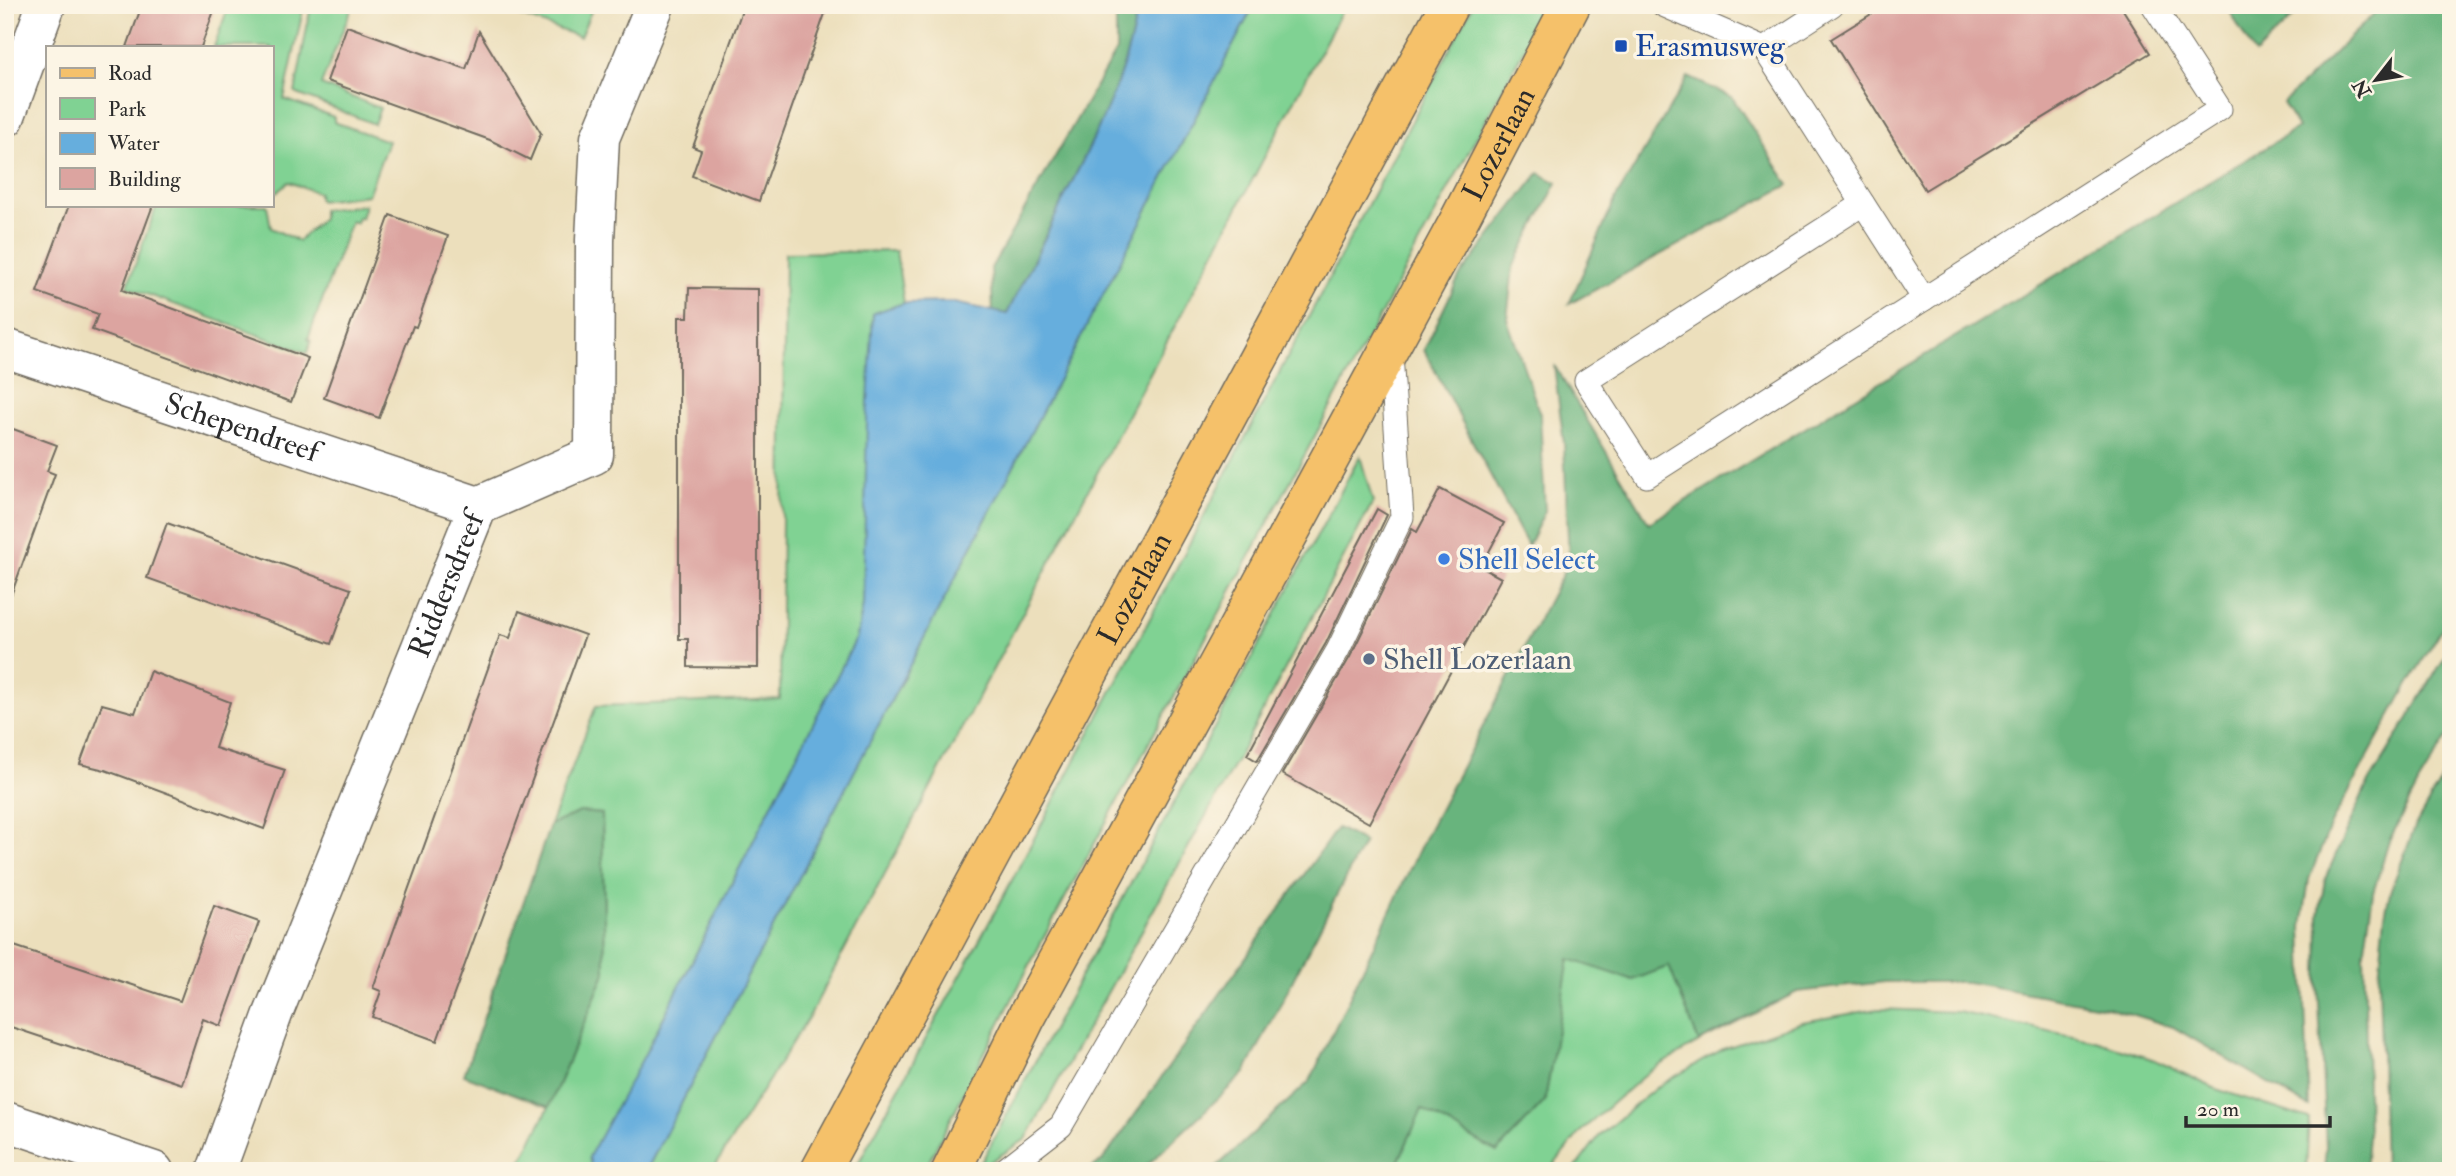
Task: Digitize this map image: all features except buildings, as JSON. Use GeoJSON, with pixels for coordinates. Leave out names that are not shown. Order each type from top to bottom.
{"type":"FeatureCollection","features":[{"type":"Feature","properties":{"kind":"main road","name":"Lozerlaan"},"geometry":{"type":"LineString","coordinates":[[820,1171],[1449,5]]}},
{"type":"Feature","properties":{"kind":"main road","name":"Lozerlaan"},"geometry":{"type":"LineString","coordinates":[[951,1171],[1026,1018],[1390,347],[1571,5]]}},
{"type":"Feature","properties":{"kind":"street"},"geometry":{"type":"LineString","coordinates":[[5,118],[46,5]]}},
{"type":"Feature","properties":{"kind":"street","name":"Riddersdreef"},"geometry":{"type":"LineString","coordinates":[[216,1171],[283,990],[478,506],[594,455],[595,240],[600,138],[654,5]]}},
{"type":"Feature","properties":{"kind":"street","name":"Schependreef"},"geometry":{"type":"LineString","coordinates":[[5,348],[478,506]]}},
{"type":"Feature","properties":{"kind":"street"},"geometry":{"type":"LineString","coordinates":[[5,1121],[154,1171]]}},
{"type":"Feature","properties":{"kind":"lane"},"geometry":{"type":"LineString","coordinates":[[1663,5],[1764,49],[1924,299]]}},
{"type":"Feature","properties":{"kind":"lane"},"geometry":{"type":"LineString","coordinates":[[1764,49],[1832,5]]}},
{"type":"Feature","properties":{"kind":"lane"},"geometry":{"type":"LineString","coordinates":[[1863,204],[1586,381],[1647,476],[2220,109],[2153,5]]}},
{"type":"Feature","properties":{"kind":"lane"},"geometry":{"type":"LineString","coordinates":[[1003,1171],[1061,1126],[1338,650],[1402,517],[1390,347]]}},
{"type":"Feature","properties":{"kind":"green space"},"geometry":{"type":"Polygon","coordinates":[[[229,5],[304,5],[284,99],[334,117],[334,122],[388,141],[368,195],[319,201],[318,193],[289,182],[273,195],[273,46],[214,46],[229,5]]]}},
{"type":"Feature","properties":{"kind":"green space"},"geometry":{"type":"Polygon","coordinates":[[[311,5],[353,5],[321,85],[380,108],[374,124],[295,93],[311,5]]]}},
{"type":"Feature","properties":{"kind":"green space"},"geometry":{"type":"Polygon","coordinates":[[[490,5],[581,5],[592,9],[580,37],[490,5]]]}},
{"type":"Feature","properties":{"kind":"green space"},"geometry":{"type":"Polygon","coordinates":[[[1116,5],[1138,5],[1127,54],[1110,102],[1007,314],[993,312],[991,268],[1116,51],[1116,5]]]}},
{"type":"Feature","properties":{"kind":"green space"},"geometry":{"type":"Polygon","coordinates":[[[1254,5],[1345,5],[811,1013],[712,1171],[646,1171],[1254,5]]]}},
{"type":"Feature","properties":{"kind":"green space"},"geometry":{"type":"Polygon","coordinates":[[[1473,5],[1548,5],[1044,937],[924,1171],[854,1171],[1010,884],[1473,5]]]}},
{"type":"Feature","properties":{"kind":"green space"},"geometry":{"type":"Polygon","coordinates":[[[2226,5],[2306,5],[2255,54],[2226,5]]]}},
{"type":"Feature","properties":{"kind":"green space"},"geometry":{"type":"Polygon","coordinates":[[[2383,5],[2451,5],[2451,614],[2403,693],[2331,824],[2309,879],[2302,927],[2309,1107],[2173,1027],[2111,1008],[1967,982],[1885,982],[1797,992],[1699,1042],[1669,966],[1633,980],[1569,959],[1545,1101],[1497,1152],[1422,1109],[1394,1171],[1212,1171],[1310,1081],[1425,837],[1569,562],[1564,444],[1554,365],[1649,523],[2298,128],[2283,103],[2383,5]]]}},
{"type":"Feature","properties":{"kind":"green space"},"geometry":{"type":"Polygon","coordinates":[[[1688,77],[1732,97],[1789,185],[1569,304],[1616,198],[1688,77]]]}},
{"type":"Feature","properties":{"kind":"green space"},"geometry":{"type":"Polygon","coordinates":[[[1539,173],[1557,183],[1513,267],[1507,319],[1540,414],[1545,511],[1528,546],[1424,350],[1459,277],[1539,173]]]}},
{"type":"Feature","properties":{"kind":"green space"},"geometry":{"type":"Polygon","coordinates":[[[365,205],[361,218],[358,217],[356,223],[351,221],[308,339],[311,341],[307,353],[127,287],[157,206],[267,206],[271,228],[298,241],[322,219],[322,210],[365,205]]]}},
{"type":"Feature","properties":{"kind":"green space"},"geometry":{"type":"Polygon","coordinates":[[[896,251],[904,303],[873,314],[863,605],[857,637],[645,1054],[592,1170],[596,1171],[516,1171],[549,1107],[605,973],[602,814],[580,812],[550,825],[596,706],[780,699],[785,253],[896,251]]]}},
{"type":"Feature","properties":{"kind":"green space"},"geometry":{"type":"Polygon","coordinates":[[[1360,456],[1373,502],[1239,756],[1026,1139],[977,1170],[1360,456]]]}},
{"type":"Feature","properties":{"kind":"green space"},"geometry":{"type":"Polygon","coordinates":[[[2451,647],[2451,731],[2419,783],[2389,841],[2373,893],[2364,954],[2368,1136],[2365,1171],[2324,1171],[2326,1147],[2318,983],[2319,915],[2325,879],[2364,791],[2451,647]]]}},
{"type":"Feature","properties":{"kind":"green space"},"geometry":{"type":"Polygon","coordinates":[[[2451,762],[2451,1171],[2384,1171],[2379,976],[2385,915],[2391,889],[2416,825],[2451,762]]]}},
{"type":"Feature","properties":{"kind":"green space"},"geometry":{"type":"Polygon","coordinates":[[[580,812],[602,814],[605,973],[549,1107],[464,1075],[550,825],[580,812]]]}},
{"type":"Feature","properties":{"kind":"green space"},"geometry":{"type":"Polygon","coordinates":[[[1337,828],[1364,842],[1245,1073],[1141,1171],[1087,1171],[1103,1160],[1337,828]]]}},
{"type":"Feature","properties":{"kind":"green space"},"geometry":{"type":"Polygon","coordinates":[[[1568,958],[1633,980],[1669,966],[1699,1042],[1648,1072],[1581,1131],[1549,1171],[1394,1171],[1422,1109],[1497,1152],[1545,1101],[1568,958]]]}},
{"type":"Feature","properties":{"kind":"green space"},"geometry":{"type":"Polygon","coordinates":[[[1878,1009],[1958,1012],[2096,1041],[2155,1060],[2216,1089],[2309,1119],[2306,1171],[1573,1171],[1600,1135],[1657,1087],[1723,1049],[1802,1022],[1878,1009]]]}},
{"type":"Feature","properties":{"kind":"water"},"geometry":{"type":"Polygon","coordinates":[[[1138,5],[1254,5],[646,1171],[592,1170],[589,1157],[645,1054],[857,637],[863,605],[867,419],[873,313],[904,303],[950,302],[1007,314],[1110,102],[1127,54],[1138,5]]]}},
{"type":"Feature","properties":{"kind":"place","name":"Erasmusweg"},"geometry":{"type":"Point","coordinates":[1621,46]}},
{"type":"Feature","properties":{"kind":"place","name":"Shell Select"},"geometry":{"type":"Point","coordinates":[1444,559]}},
{"type":"Feature","properties":{"kind":"place","name":"Shell Lozerlaan"},"geometry":{"type":"Point","coordinates":[1369,659]}}]}
